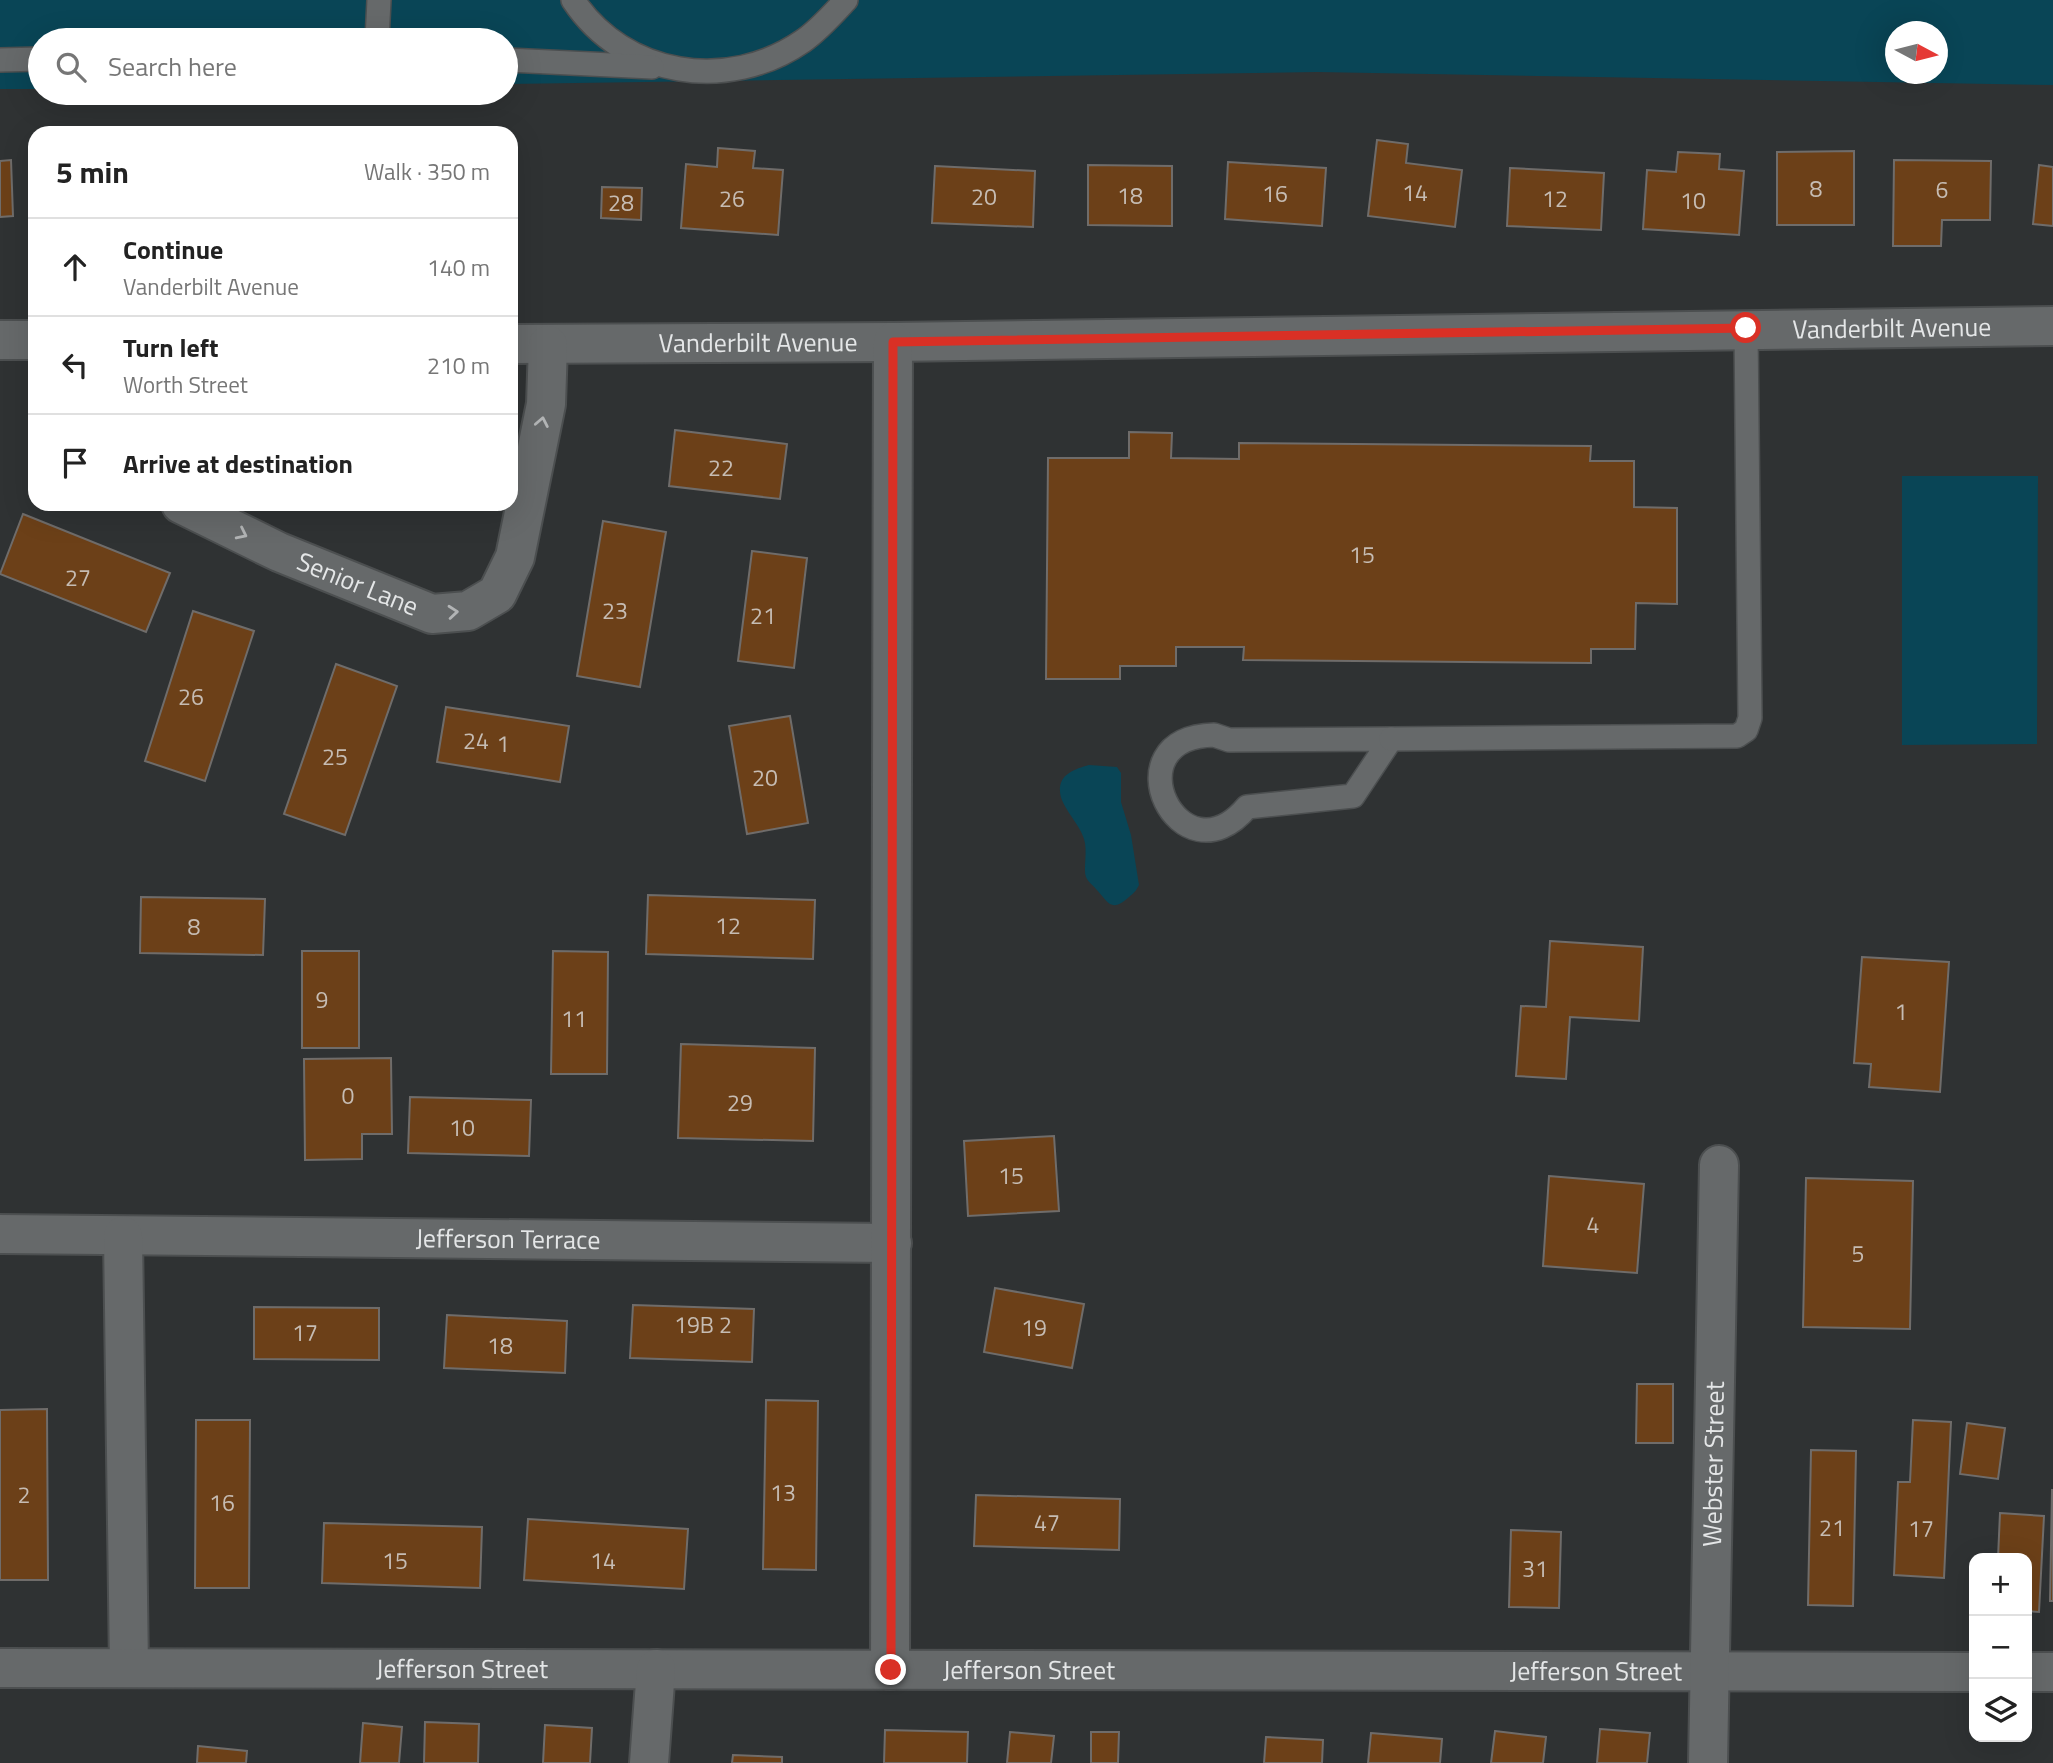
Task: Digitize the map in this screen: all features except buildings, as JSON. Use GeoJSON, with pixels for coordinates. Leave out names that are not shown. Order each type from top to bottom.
{"type":"FeatureCollection","features":[{"type":"Feature","properties":{"kind":"street","name":"Vanderbilt Avenue"},"geometry":{"type":"LineString","coordinates":[[518,344],[893,342],[1746,328],[2053,326]]}},
{"type":"Feature","properties":{"kind":"street"},"geometry":{"type":"LineString","coordinates":[[0,340],[28,340]]}},
{"type":"Feature","properties":{"kind":"street"},"geometry":{"type":"LineString","coordinates":[[891,1670],[893,342]]}},
{"type":"Feature","properties":{"kind":"street","name":"Senior Lane"},"geometry":{"type":"LineString","coordinates":[[194,511],[279,552],[432,614],[468,611],[497,594],[515,557],[546,404],[548,345]]}},
{"type":"Feature","properties":{"kind":"street","name":"Webster Street"},"geometry":{"type":"LineString","coordinates":[[1708,1763],[1719,1165]]}},
{"type":"Feature","properties":{"kind":"street","name":"Jefferson Terrace"},"geometry":{"type":"LineString","coordinates":[[0,1234],[892,1243]]}},
{"type":"Feature","properties":{"kind":"street"},"geometry":{"type":"LineString","coordinates":[[123,1236],[129,1668]]}},
{"type":"Feature","properties":{"kind":"street","name":"Jefferson Street"},"geometry":{"type":"LineString","coordinates":[[0,1668],[1969,1672]]}},
{"type":"Feature","properties":{"kind":"street"},"geometry":{"type":"LineString","coordinates":[[649,1763],[656,1669]]}},
{"type":"Feature","properties":{"kind":"street"},"geometry":{"type":"LineString","coordinates":[[2032,1672],[2053,1672]]}},
{"type":"Feature","properties":{"kind":"lane"},"geometry":{"type":"LineString","coordinates":[[378,28],[379,0]]}},
{"type":"Feature","properties":{"kind":"lane"},"geometry":{"type":"LineString","coordinates":[[573,0],[605,36],[634,55],[666,67]]}},
{"type":"Feature","properties":{"kind":"lane"},"geometry":{"type":"LineString","coordinates":[[518,61],[666,67],[714,73],[761,64],[804,41],[846,0]]}},
{"type":"Feature","properties":{"kind":"lane"},"geometry":{"type":"LineString","coordinates":[[0,60],[28,59]]}},
{"type":"Feature","properties":{"kind":"lane"},"geometry":{"type":"LineString","coordinates":[[1391,739],[1357,791],[1346,798],[1247,807],[1237,819],[1224,827],[1208,829],[1193,827],[1179,820],[1168,808],[1161,794],[1163,763],[1184,741],[1199,736],[1214,735],[1229,740],[1737,736],[1746,730],[1750,718],[1746,328]]}},
{"type":"Feature","properties":{"kind":"shaded area"},"geometry":{"type":"Polygon","coordinates":[[[0,0],[2053,0],[2053,85],[1948,83],[1948,21],[1885,21],[1885,82],[1317,72],[518,84],[518,28],[28,28],[28,89],[0,89],[0,0]]]}},
{"type":"Feature","properties":{"kind":"shaded area"},"geometry":{"type":"Polygon","coordinates":[[[1902,476],[2038,476],[2037,744],[1902,745],[1902,476]]]}},
{"type":"Feature","properties":{"kind":"shaded area"},"geometry":{"type":"Polygon","coordinates":[[[1089,765],[1117,767],[1121,773],[1121,802],[1131,835],[1139,885],[1123,902],[1114,905],[1107,902],[1087,879],[1084,839],[1061,797],[1060,785],[1065,776],[1089,765]]]}},
{"type":"Feature","properties":{"kind":"route"},"geometry":{"type":"LineString","coordinates":[[891,1670],[893,342],[1746,328]]}}]}
